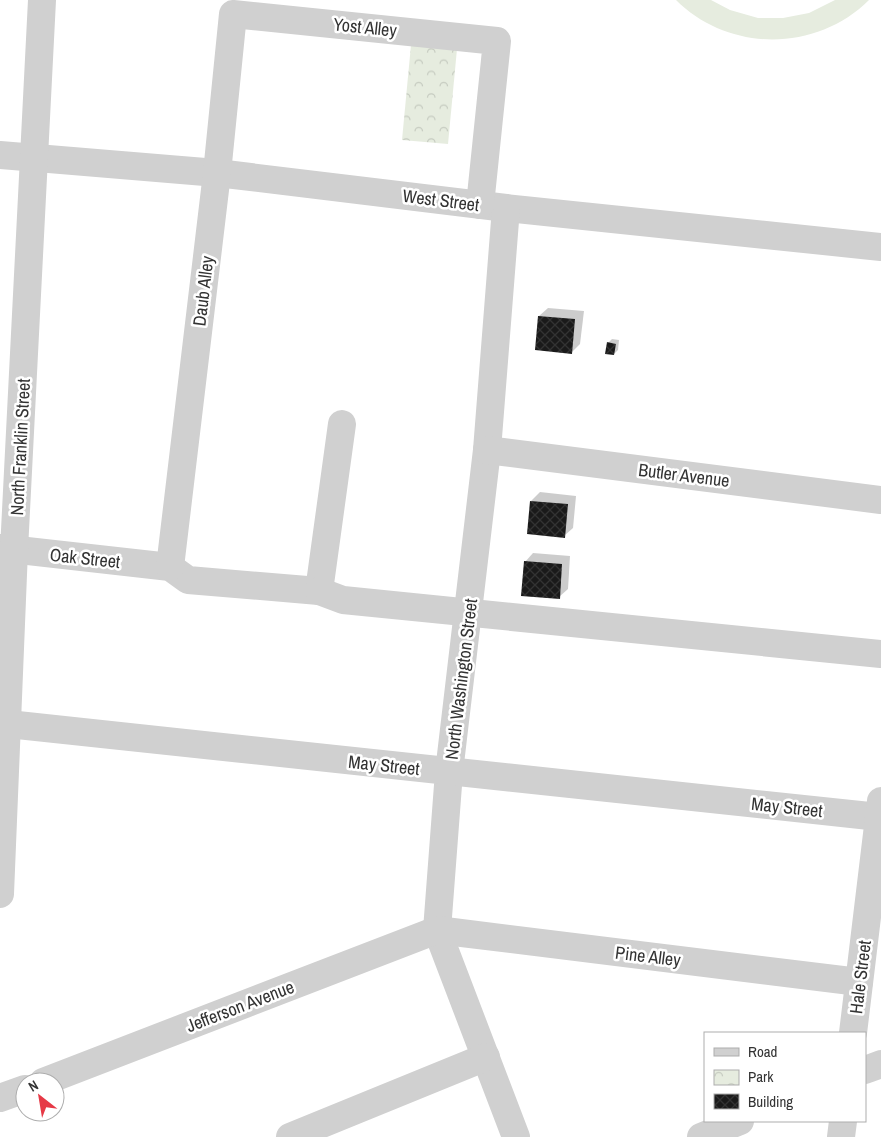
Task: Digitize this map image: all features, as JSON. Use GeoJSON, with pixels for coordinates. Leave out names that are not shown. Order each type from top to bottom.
{"type":"FeatureCollection","features":[{"type":"Feature","properties":{"kind":"street","name":"North Franklin Street"},"geometry":{"type":"LineString","coordinates":[[0,894],[8,724],[7,549],[34,159],[42,0]]}},
{"type":"Feature","properties":{"kind":"street","name":"Yost Alley"},"geometry":{"type":"LineString","coordinates":[[232,14],[497,40]]}},
{"type":"Feature","properties":{"kind":"street","name":"Daub Alley"},"geometry":{"type":"LineString","coordinates":[[170,567],[217,173],[232,14]]}},
{"type":"Feature","properties":{"kind":"street","name":"North Washington Street"},"geometry":{"type":"LineString","coordinates":[[497,40],[488,450],[450,772],[437,930],[516,1137]]}},
{"type":"Feature","properties":{"kind":"street","name":"West Street"},"geometry":{"type":"LineString","coordinates":[[0,155],[217,173],[493,206],[881,247]]}},
{"type":"Feature","properties":{"kind":"street"},"geometry":{"type":"LineString","coordinates":[[319,591],[342,424]]}},
{"type":"Feature","properties":{"kind":"street","name":"Butler Avenue"},"geometry":{"type":"LineString","coordinates":[[488,450],[881,500]]}},
{"type":"Feature","properties":{"kind":"street","name":"Oak Street"},"geometry":{"type":"LineString","coordinates":[[7,549],[170,567]]}},
{"type":"Feature","properties":{"kind":"street"},"geometry":{"type":"LineString","coordinates":[[170,567],[188,580],[319,591],[343,600],[881,654]]}},
{"type":"Feature","properties":{"kind":"street","name":"May Street"},"geometry":{"type":"LineString","coordinates":[[8,724],[450,772],[880,809]]}},
{"type":"Feature","properties":{"kind":"street","name":"Hale Street"},"geometry":{"type":"LineString","coordinates":[[853,1032],[859,982],[874,911],[880,809]]}},
{"type":"Feature","properties":{"kind":"street","name":"Pine Alley"},"geometry":{"type":"LineString","coordinates":[[437,930],[859,982]]}},
{"type":"Feature","properties":{"kind":"street","name":"Jefferson Avenue"},"geometry":{"type":"LineString","coordinates":[[65,1074],[437,930]]}},
{"type":"Feature","properties":{"kind":"street"},"geometry":{"type":"LineString","coordinates":[[290,1137],[486,1057]]}},
{"type":"Feature","properties":{"kind":"street"},"geometry":{"type":"LineString","coordinates":[[866,1070],[881,1064]]}},
{"type":"Feature","properties":{"kind":"street"},"geometry":{"type":"LineString","coordinates":[[0,1098],[15,1093]]}},
{"type":"Feature","properties":{"kind":"street"},"geometry":{"type":"LineString","coordinates":[[701,1137],[738,1122]]}},
{"type":"Feature","properties":{"kind":"street"},"geometry":{"type":"LineString","coordinates":[[841,1137],[843,1122]]}},
{"type":"Feature","properties":{"kind":"green space"},"geometry":{"type":"Polygon","coordinates":[[[676,0],[711,0],[730,10],[758,18],[783,18],[809,13],[835,0],[869,0],[848,17],[824,29],[799,37],[773,39],[747,37],[721,30],[697,17],[676,0]]]}},
{"type":"Feature","properties":{"kind":"green space"},"geometry":{"type":"Polygon","coordinates":[[[411,45],[457,49],[448,144],[402,140],[411,45]]]}},
{"type":"Feature","properties":{"kind":"building"},"geometry":{"type":"Polygon","coordinates":[[[538,316],[575,319],[572,354],[535,350],[538,316]]]}},
{"type":"Feature","properties":{"kind":"building"},"geometry":{"type":"Polygon","coordinates":[[[607,342],[616,344],[614,355],[605,354],[607,342]]]}},
{"type":"Feature","properties":{"kind":"building"},"geometry":{"type":"Polygon","coordinates":[[[530,501],[568,504],[565,538],[527,534],[530,501]]]}},
{"type":"Feature","properties":{"kind":"building"},"geometry":{"type":"Polygon","coordinates":[[[524,561],[562,564],[560,599],[521,596],[524,561]]]}}]}
